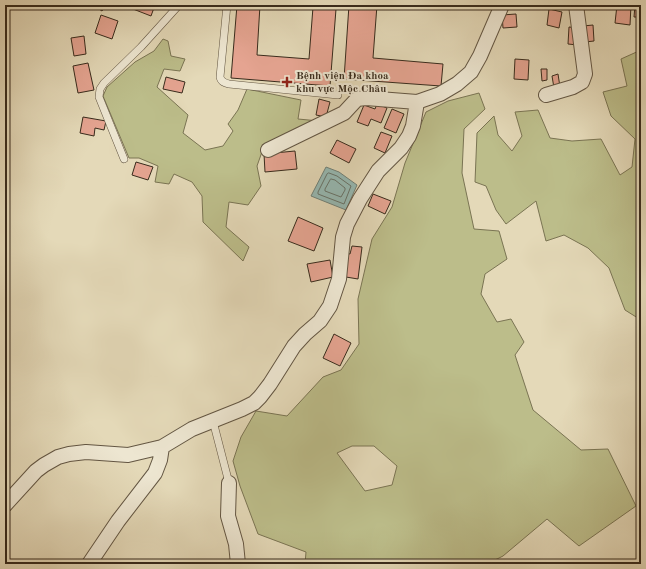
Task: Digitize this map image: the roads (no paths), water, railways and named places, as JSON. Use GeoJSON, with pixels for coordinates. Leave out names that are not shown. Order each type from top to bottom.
{"type":"FeatureCollection","features":[{"type":"Feature","properties":{"kind":"street"},"geometry":{"type":"LineString","coordinates":[[268,150],[344,113],[358,99],[366,98],[417,102],[440,94],[457,84],[471,72],[480,56],[502,5]]}},
{"type":"Feature","properties":{"kind":"street"},"geometry":{"type":"LineString","coordinates":[[546,95],[573,87],[582,82],[585,74],[576,5]]}},
{"type":"Feature","properties":{"kind":"street"},"geometry":{"type":"LineString","coordinates":[[5,505],[36,471],[58,457],[86,452],[128,455],[162,447],[192,429],[242,410],[254,403],[270,384],[294,346],[320,321],[330,306],[338,279],[343,237],[347,224],[360,199],[378,172],[401,148],[409,136],[413,126],[417,102]]}},
{"type":"Feature","properties":{"kind":"street"},"geometry":{"type":"LineString","coordinates":[[89,564],[118,521],[155,473],[160,460],[162,447]]}},
{"type":"Feature","properties":{"kind":"street"},"geometry":{"type":"LineString","coordinates":[[230,483],[228,516],[236,544],[238,564]]}},
{"type":"Feature","properties":{"kind":"lane"},"geometry":{"type":"LineString","coordinates":[[124,159],[98,97],[100,89],[104,83],[152,37],[179,5]]}},
{"type":"Feature","properties":{"kind":"lane"},"geometry":{"type":"LineString","coordinates":[[227,5],[220,77],[224,82],[229,84],[338,95]]}},
{"type":"Feature","properties":{"kind":"lane"},"geometry":{"type":"LineString","coordinates":[[213,421],[230,483]]}},
{"type":"Feature","properties":{"kind":"water"},"geometry":{"type":"Polygon","coordinates":[[[326,167],[339,172],[357,185],[346,210],[311,196],[326,167]]]}},
{"type":"Feature","properties":{"kind":"place","name":"Bệnh viện Đa khoa khu vực Mộc Châu"},"geometry":{"type":"Point","coordinates":[287,82]}}]}
